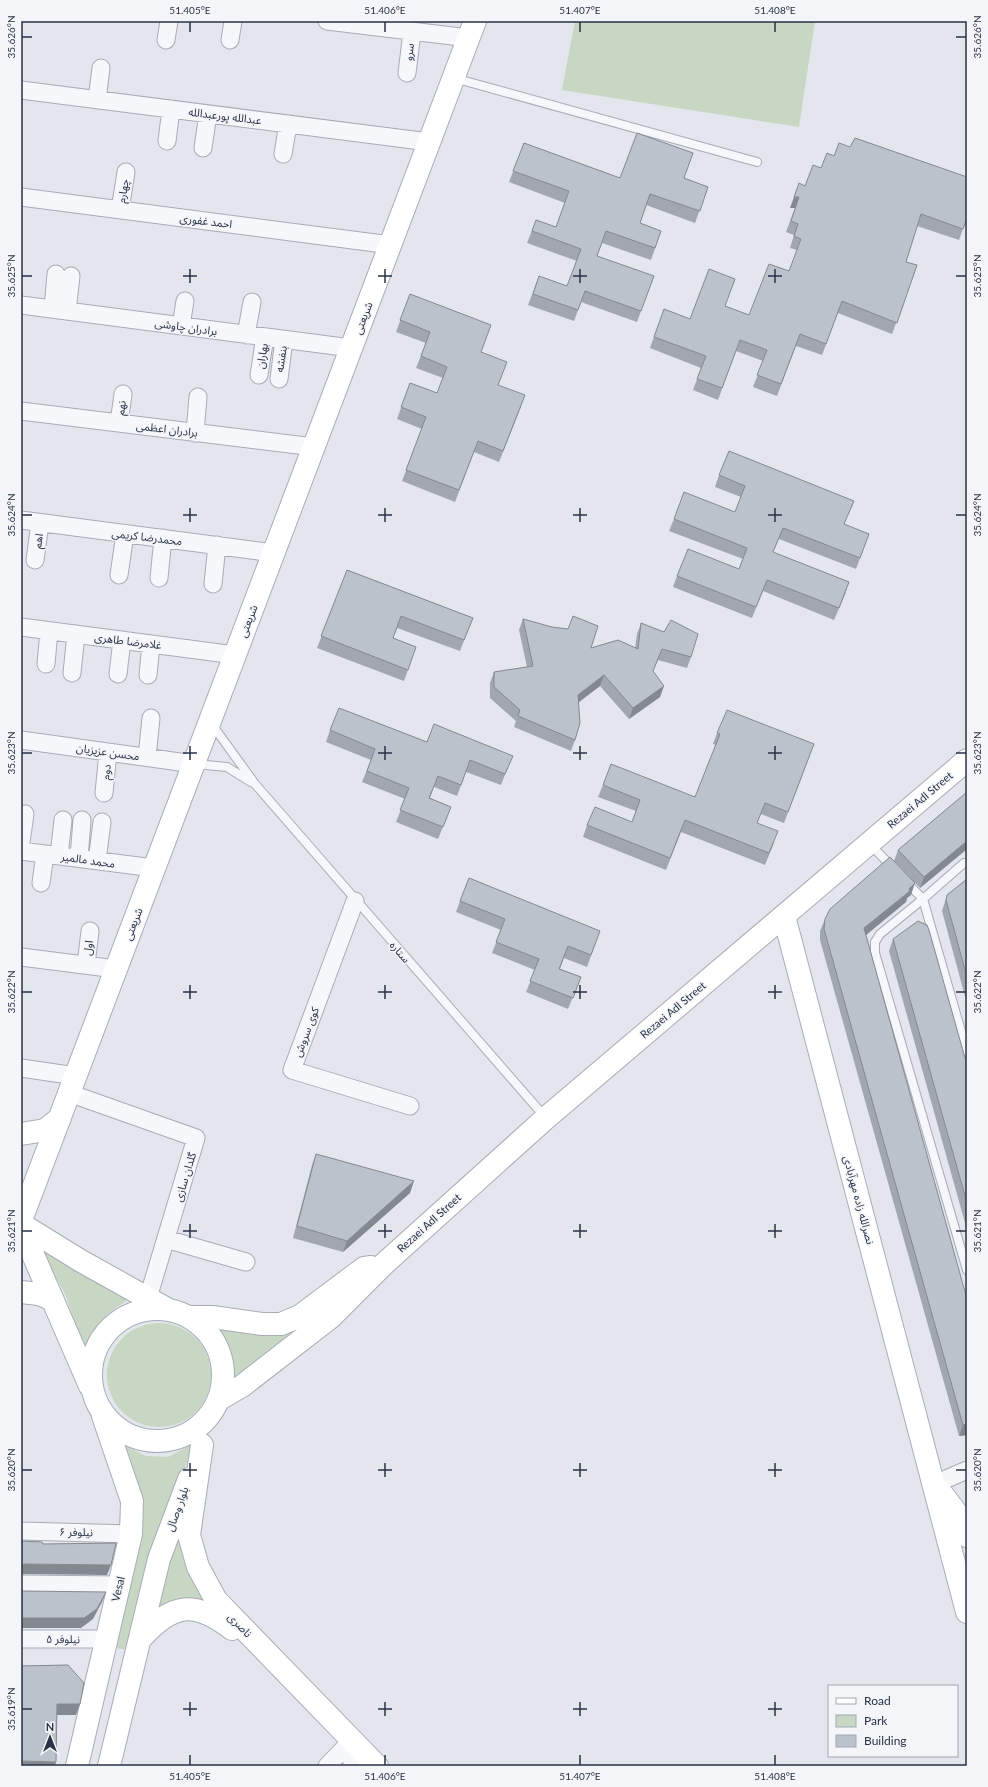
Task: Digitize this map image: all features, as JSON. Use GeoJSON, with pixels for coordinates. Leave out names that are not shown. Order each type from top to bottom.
{"type":"FeatureCollection","features":[{"type":"Feature","properties":{"kind":"main road","name":"شریعتی"},"geometry":{"type":"LineString","coordinates":[[21,1229],[43,1127],[68,1079],[109,968],[150,868],[190,763],[212,718],[231,654],[348,348],[386,244],[426,142],[454,78],[469,29]]}},
{"type":"Feature","properties":{"kind":"main road","name":"Rezaei Adl Street"},"geometry":{"type":"LineString","coordinates":[[215,1407],[331,1317],[384,1264],[546,1118],[967,760]]}},
{"type":"Feature","properties":{"kind":"main road","name":"نصرالله زاده مهرآبادی"},"geometry":{"type":"LineString","coordinates":[[784,916],[935,1484],[943,1522],[967,1612]]}},
{"type":"Feature","properties":{"kind":"main road"},"geometry":{"type":"LineString","coordinates":[[21,1229],[168,1309],[189,1317],[207,1330],[219,1349],[224,1371],[222,1393],[215,1407],[159,1559],[141,1638],[133,1661],[109,1766]]}},
{"type":"Feature","properties":{"kind":"main road"},"geometry":{"type":"LineString","coordinates":[[21,1229],[102,1413],[117,1428],[136,1438],[157,1442],[178,1438],[197,1429],[215,1407]]}},
{"type":"Feature","properties":{"kind":"main road"},"geometry":{"type":"LineString","coordinates":[[189,1317],[212,1317],[256,1324],[281,1324],[300,1316],[364,1268],[384,1264]]}},
{"type":"Feature","properties":{"kind":"main road"},"geometry":{"type":"LineString","coordinates":[[21,1292],[39,1294],[53,1300]]}},
{"type":"Feature","properties":{"kind":"main road"},"geometry":{"type":"LineString","coordinates":[[93,1394],[90,1372],[95,1350],[107,1331],[125,1317],[146,1310],[168,1309]]}},
{"type":"Feature","properties":{"kind":"main road","name":"Vesal"},"geometry":{"type":"LineString","coordinates":[[77,1766],[131,1534],[132,1501],[102,1413]]}},
{"type":"Feature","properties":{"kind":"main road","name":"ناصری"},"geometry":{"type":"LineString","coordinates":[[202,1445],[189,1535],[198,1567],[216,1600],[377,1766]]}},
{"type":"Feature","properties":{"kind":"main road","name":"نصرالله زاده مهرآبادی"},"geometry":{"type":"LineString","coordinates":[[935,1484],[961,1518],[967,1536]]}},
{"type":"Feature","properties":{"kind":"main road"},"geometry":{"type":"LineString","coordinates":[[141,1638],[152,1625],[170,1614],[188,1608],[203,1610],[218,1618],[265,1650]]}},
{"type":"Feature","properties":{"kind":"main road"},"geometry":{"type":"LineString","coordinates":[[104,1646],[133,1661]]}},
{"type":"Feature","properties":{"kind":"street"},"geometry":{"type":"LineString","coordinates":[[166,40],[169,21]]}},
{"type":"Feature","properties":{"kind":"street"},"geometry":{"type":"LineString","coordinates":[[230,40],[233,21]]}},
{"type":"Feature","properties":{"kind":"street"},"geometry":{"type":"LineString","coordinates":[[328,21],[412,32],[469,29]]}},
{"type":"Feature","properties":{"kind":"street","name":"سرو"},"geometry":{"type":"LineString","coordinates":[[407,72],[412,32]]}},
{"type":"Feature","properties":{"kind":"street"},"geometry":{"type":"LineString","coordinates":[[97,100],[101,68]]}},
{"type":"Feature","properties":{"kind":"street","name":"عبدالله پورعبدالله"},"geometry":{"type":"LineString","coordinates":[[21,90],[426,142]]}},
{"type":"Feature","properties":{"kind":"street"},"geometry":{"type":"LineString","coordinates":[[167,141],[171,109]]}},
{"type":"Feature","properties":{"kind":"street"},"geometry":{"type":"LineString","coordinates":[[203,148],[208,114]]}},
{"type":"Feature","properties":{"kind":"street"},"geometry":{"type":"LineString","coordinates":[[283,154],[288,124]]}},
{"type":"Feature","properties":{"kind":"street","name":"چهارم"},"geometry":{"type":"LineString","coordinates":[[120,210],[126,172]]}},
{"type":"Feature","properties":{"kind":"street","name":"احمد غفوری"},"geometry":{"type":"LineString","coordinates":[[21,197],[386,244]]}},
{"type":"Feature","properties":{"kind":"street"},"geometry":{"type":"LineString","coordinates":[[60,310],[64,275]]}},
{"type":"Feature","properties":{"kind":"street"},"geometry":{"type":"LineString","coordinates":[[181,326],[185,301]]}},
{"type":"Feature","properties":{"kind":"street"},"geometry":{"type":"LineString","coordinates":[[246,335],[252,302]]}},
{"type":"Feature","properties":{"kind":"street","name":"برادران چاوشی"},"geometry":{"type":"LineString","coordinates":[[21,305],[348,348]]}},
{"type":"Feature","properties":{"kind":"street","name":"بهاران"},"geometry":{"type":"LineString","coordinates":[[259,374],[265,337]]}},
{"type":"Feature","properties":{"kind":"street","name":"بنفشه"},"geometry":{"type":"LineString","coordinates":[[279,379],[284,340]]}},
{"type":"Feature","properties":{"kind":"street","name":"نهم"},"geometry":{"type":"LineString","coordinates":[[119,423],[123,394]]}},
{"type":"Feature","properties":{"kind":"street"},"geometry":{"type":"LineString","coordinates":[[195,433],[198,397]]}},
{"type":"Feature","properties":{"kind":"street","name":"برادران اعظمی"},"geometry":{"type":"LineString","coordinates":[[21,411],[310,447]]}},
{"type":"Feature","properties":{"kind":"street","name":"محمدرضا کریمی"},"geometry":{"type":"LineString","coordinates":[[21,520],[270,552]]}},
{"type":"Feature","properties":{"kind":"street","name":"اهم"},"geometry":{"type":"LineString","coordinates":[[35,560],[40,523]]}},
{"type":"Feature","properties":{"kind":"street"},"geometry":{"type":"LineString","coordinates":[[119,576],[125,534]]}},
{"type":"Feature","properties":{"kind":"street"},"geometry":{"type":"LineString","coordinates":[[160,578],[163,538]]}},
{"type":"Feature","properties":{"kind":"street"},"geometry":{"type":"LineString","coordinates":[[213,584],[217,545]]}},
{"type":"Feature","properties":{"kind":"street","name":"غلامرضا طاهری"},"geometry":{"type":"LineString","coordinates":[[21,627],[231,654]]}},
{"type":"Feature","properties":{"kind":"street"},"geometry":{"type":"LineString","coordinates":[[46,664],[49,631]]}},
{"type":"Feature","properties":{"kind":"street"},"geometry":{"type":"LineString","coordinates":[[72,673],[76,634]]}},
{"type":"Feature","properties":{"kind":"street"},"geometry":{"type":"LineString","coordinates":[[114,673],[118,640]]}},
{"type":"Feature","properties":{"kind":"street"},"geometry":{"type":"LineString","coordinates":[[148,675],[151,644]]}},
{"type":"Feature","properties":{"kind":"street"},"geometry":{"type":"LineString","coordinates":[[147,757],[151,718]]}},
{"type":"Feature","properties":{"kind":"street","name":"محسن عزیزیان"},"geometry":{"type":"LineString","coordinates":[[21,740],[190,763]]}},
{"type":"Feature","properties":{"kind":"street","name":"دوم"},"geometry":{"type":"LineString","coordinates":[[104,793],[108,752]]}},
{"type":"Feature","properties":{"kind":"street"},"geometry":{"type":"LineString","coordinates":[[21,842],[25,814]]}},
{"type":"Feature","properties":{"kind":"street"},"geometry":{"type":"LineString","coordinates":[[41,883],[63,820]]}},
{"type":"Feature","properties":{"kind":"street"},"geometry":{"type":"LineString","coordinates":[[78,858],[82,820]]}},
{"type":"Feature","properties":{"kind":"street"},"geometry":{"type":"LineString","coordinates":[[97,861],[102,822]]}},
{"type":"Feature","properties":{"kind":"street","name":"محمد مالمیر"},"geometry":{"type":"LineString","coordinates":[[21,851],[150,868]]}},
{"type":"Feature","properties":{"kind":"street","name":"کوی سروش"},"geometry":{"type":"LineString","coordinates":[[355,901],[292,1070],[410,1106]]}},
{"type":"Feature","properties":{"kind":"street","name":"اول"},"geometry":{"type":"LineString","coordinates":[[86,965],[90,931]]}},
{"type":"Feature","properties":{"kind":"street"},"geometry":{"type":"LineString","coordinates":[[21,957],[109,968]]}},
{"type":"Feature","properties":{"kind":"street"},"geometry":{"type":"LineString","coordinates":[[21,1068],[68,1079]]}},
{"type":"Feature","properties":{"kind":"street","name":"گلدان سازی"},"geometry":{"type":"LineString","coordinates":[[68,1079],[196,1138],[148,1298]]}},
{"type":"Feature","properties":{"kind":"street"},"geometry":{"type":"LineString","coordinates":[[166,1239],[246,1262]]}},
{"type":"Feature","properties":{"kind":"street"},"geometry":{"type":"LineString","coordinates":[[935,1484],[967,1470]]}},
{"type":"Feature","properties":{"kind":"street","name":"نیلوفر ۶"},"geometry":{"type":"LineString","coordinates":[[21,1531],[131,1534]]}},
{"type":"Feature","properties":{"kind":"street"},"geometry":{"type":"LineString","coordinates":[[21,1584],[118,1585]]}},
{"type":"Feature","properties":{"kind":"street","name":"نیلوفر ۵"},"geometry":{"type":"LineString","coordinates":[[21,1638],[104,1646]]}},
{"type":"Feature","properties":{"kind":"street"},"geometry":{"type":"LineString","coordinates":[[327,1766],[352,1740]]}},
{"type":"Feature","properties":{"kind":"street"},"geometry":{"type":"LineString","coordinates":[[352,1740],[352,1766]]}},
{"type":"Feature","properties":{"kind":"lane"},"geometry":{"type":"LineString","coordinates":[[426,142],[469,29]]}},
{"type":"Feature","properties":{"kind":"lane"},"geometry":{"type":"LineString","coordinates":[[454,78],[757,162]]}},
{"type":"Feature","properties":{"kind":"lane"},"geometry":{"type":"LineString","coordinates":[[190,763],[231,654]]}},
{"type":"Feature","properties":{"kind":"lane","name":"ستاره"},"geometry":{"type":"LineString","coordinates":[[212,718],[216,730],[256,784],[355,901],[546,1118]]}},
{"type":"Feature","properties":{"kind":"lane","name":"ستاره"},"geometry":{"type":"LineString","coordinates":[[190,763],[227,767],[256,784]]}},
{"type":"Feature","properties":{"kind":"lane"},"geometry":{"type":"LineString","coordinates":[[869,843],[923,900],[967,1052]]}},
{"type":"Feature","properties":{"kind":"lane"},"geometry":{"type":"LineString","coordinates":[[967,863],[964,863],[923,900],[880,934],[875,942],[875,954],[967,1270]]}},
{"type":"Feature","properties":{"kind":"lane"},"geometry":{"type":"LineString","coordinates":[[118,939],[150,868]]}},
{"type":"Feature","properties":{"kind":"green space"},"geometry":{"type":"Polygon","coordinates":[[[575,21],[815,21],[799,127],[562,90],[575,21]]]}},
{"type":"Feature","properties":{"kind":"green space"},"geometry":{"type":"Polygon","coordinates":[[[34,1236],[80,1272],[104,1286],[131,1298],[113,1310],[102,1320],[93,1333],[84,1352],[66,1296],[34,1236]]]}},
{"type":"Feature","properties":{"kind":"green space"},"geometry":{"type":"Polygon","coordinates":[[[159,1323],[179,1327],[188,1332],[202,1346],[207,1355],[211,1375],[207,1395],[202,1404],[188,1418],[179,1423],[159,1427],[139,1423],[130,1418],[116,1404],[111,1395],[107,1375],[111,1355],[116,1346],[130,1332],[139,1327],[159,1323]]]}},
{"type":"Feature","properties":{"kind":"green space"},"geometry":{"type":"Polygon","coordinates":[[[215,1324],[303,1326],[232,1384],[232,1359],[225,1339],[215,1324]]]}},
{"type":"Feature","properties":{"kind":"green space"},"geometry":{"type":"Polygon","coordinates":[[[196,1442],[179,1481],[127,1650],[116,1648],[137,1552],[144,1501],[124,1445],[146,1456],[168,1457],[196,1442]]]}},
{"type":"Feature","properties":{"kind":"green space"},"geometry":{"type":"Polygon","coordinates":[[[180,1517],[181,1549],[190,1573],[217,1611],[200,1602],[182,1598],[170,1602],[152,1621],[180,1517]]]}},
{"type":"Feature","properties":{"kind":"building"},"geometry":{"type":"Polygon","coordinates":[[[637,133],[693,153],[684,178],[708,187],[700,211],[650,194],[640,223],[661,231],[655,248],[606,231],[597,256],[654,276],[641,311],[585,291],[578,310],[533,294],[539,276],[567,286],[581,249],[532,231],[536,220],[556,227],[569,191],[513,171],[524,143],[620,178],[637,133]]]}},
{"type":"Feature","properties":{"kind":"building"},"geometry":{"type":"Polygon","coordinates":[[[855,138],[967,177],[967,217],[963,229],[921,214],[906,262],[917,265],[897,323],[842,301],[826,344],[800,334],[781,384],[757,375],[767,350],[740,340],[722,388],[697,379],[706,356],[654,337],[664,309],[690,319],[709,269],[735,279],[725,306],[749,315],[769,264],[789,271],[801,239],[794,236],[798,224],[791,221],[799,197],[794,197],[799,183],[805,186],[813,165],[821,168],[827,153],[834,156],[839,143],[850,147],[855,138]]]}},
{"type":"Feature","properties":{"kind":"building"},"geometry":{"type":"Polygon","coordinates":[[[410,294],[491,325],[481,352],[507,362],[498,385],[525,395],[503,451],[478,441],[459,490],[406,470],[426,417],[401,407],[410,383],[437,393],[447,367],[421,356],[430,332],[400,320],[410,294]]]}},
{"type":"Feature","properties":{"kind":"building"},"geometry":{"type":"Polygon","coordinates":[[[729,451],[854,501],[844,524],[869,534],[860,558],[783,528],[773,552],[849,582],[839,608],[767,580],[756,607],[677,576],[688,549],[739,569],[747,548],[674,519],[684,492],[735,512],[745,486],[719,475],[729,451]]]}},
{"type":"Feature","properties":{"kind":"building"},"geometry":{"type":"Polygon","coordinates":[[[347,570],[473,618],[464,640],[401,616],[393,638],[416,647],[408,670],[321,636],[347,570]]]}},
{"type":"Feature","properties":{"kind":"building"},"geometry":{"type":"Polygon","coordinates":[[[573,616],[598,626],[591,648],[618,640],[638,649],[641,623],[664,632],[671,620],[698,634],[691,657],[662,649],[653,671],[664,686],[633,708],[604,675],[578,695],[580,723],[575,740],[518,716],[520,710],[494,687],[494,672],[533,666],[523,619],[552,627],[568,629],[573,616]]]}},
{"type":"Feature","properties":{"kind":"building"},"geometry":{"type":"Polygon","coordinates":[[[339,708],[427,742],[434,724],[513,756],[505,774],[470,760],[461,785],[438,776],[429,798],[451,807],[443,827],[400,810],[409,788],[367,771],[375,749],[330,730],[339,708]]]}},
{"type":"Feature","properties":{"kind":"building"},"geometry":{"type":"Polygon","coordinates":[[[727,710],[814,744],[788,812],[765,803],[757,823],[778,831],[769,853],[685,820],[670,858],[587,825],[595,807],[632,822],[640,800],[603,785],[611,764],[695,797],[720,734],[717,733],[727,710]]]}},
{"type":"Feature","properties":{"kind":"building"},"geometry":{"type":"Polygon","coordinates":[[[967,792],[967,841],[924,877],[898,850],[967,792]]]}},
{"type":"Feature","properties":{"kind":"building"},"geometry":{"type":"Polygon","coordinates":[[[890,857],[915,883],[909,889],[910,891],[864,928],[967,1299],[967,1424],[963,1425],[824,929],[825,919],[830,909],[890,857]]]}},
{"type":"Feature","properties":{"kind":"building"},"geometry":{"type":"Polygon","coordinates":[[[469,878],[600,931],[591,955],[568,946],[559,969],[581,977],[573,998],[530,981],[539,959],[496,942],[505,919],[460,901],[469,878]]]}},
{"type":"Feature","properties":{"kind":"building"},"geometry":{"type":"Polygon","coordinates":[[[967,879],[967,977],[946,900],[947,895],[967,879]]]}},
{"type":"Feature","properties":{"kind":"building"},"geometry":{"type":"Polygon","coordinates":[[[918,921],[927,925],[929,930],[967,1065],[967,1203],[893,939],[918,921]]]}},
{"type":"Feature","properties":{"kind":"building"},"geometry":{"type":"Polygon","coordinates":[[[316,1154],[414,1181],[347,1241],[297,1226],[316,1154]]]}},
{"type":"Feature","properties":{"kind":"building"},"geometry":{"type":"Polygon","coordinates":[[[21,1541],[42,1542],[43,1544],[116,1543],[111,1565],[21,1565],[21,1541]]]}},
{"type":"Feature","properties":{"kind":"building"},"geometry":{"type":"Polygon","coordinates":[[[21,1591],[106,1592],[97,1609],[84,1618],[21,1618],[21,1591]]]}},
{"type":"Feature","properties":{"kind":"building"},"geometry":{"type":"Polygon","coordinates":[[[68,1665],[84,1683],[80,1704],[57,1704],[56,1762],[21,1761],[21,1666],[68,1665]]]}}]}
